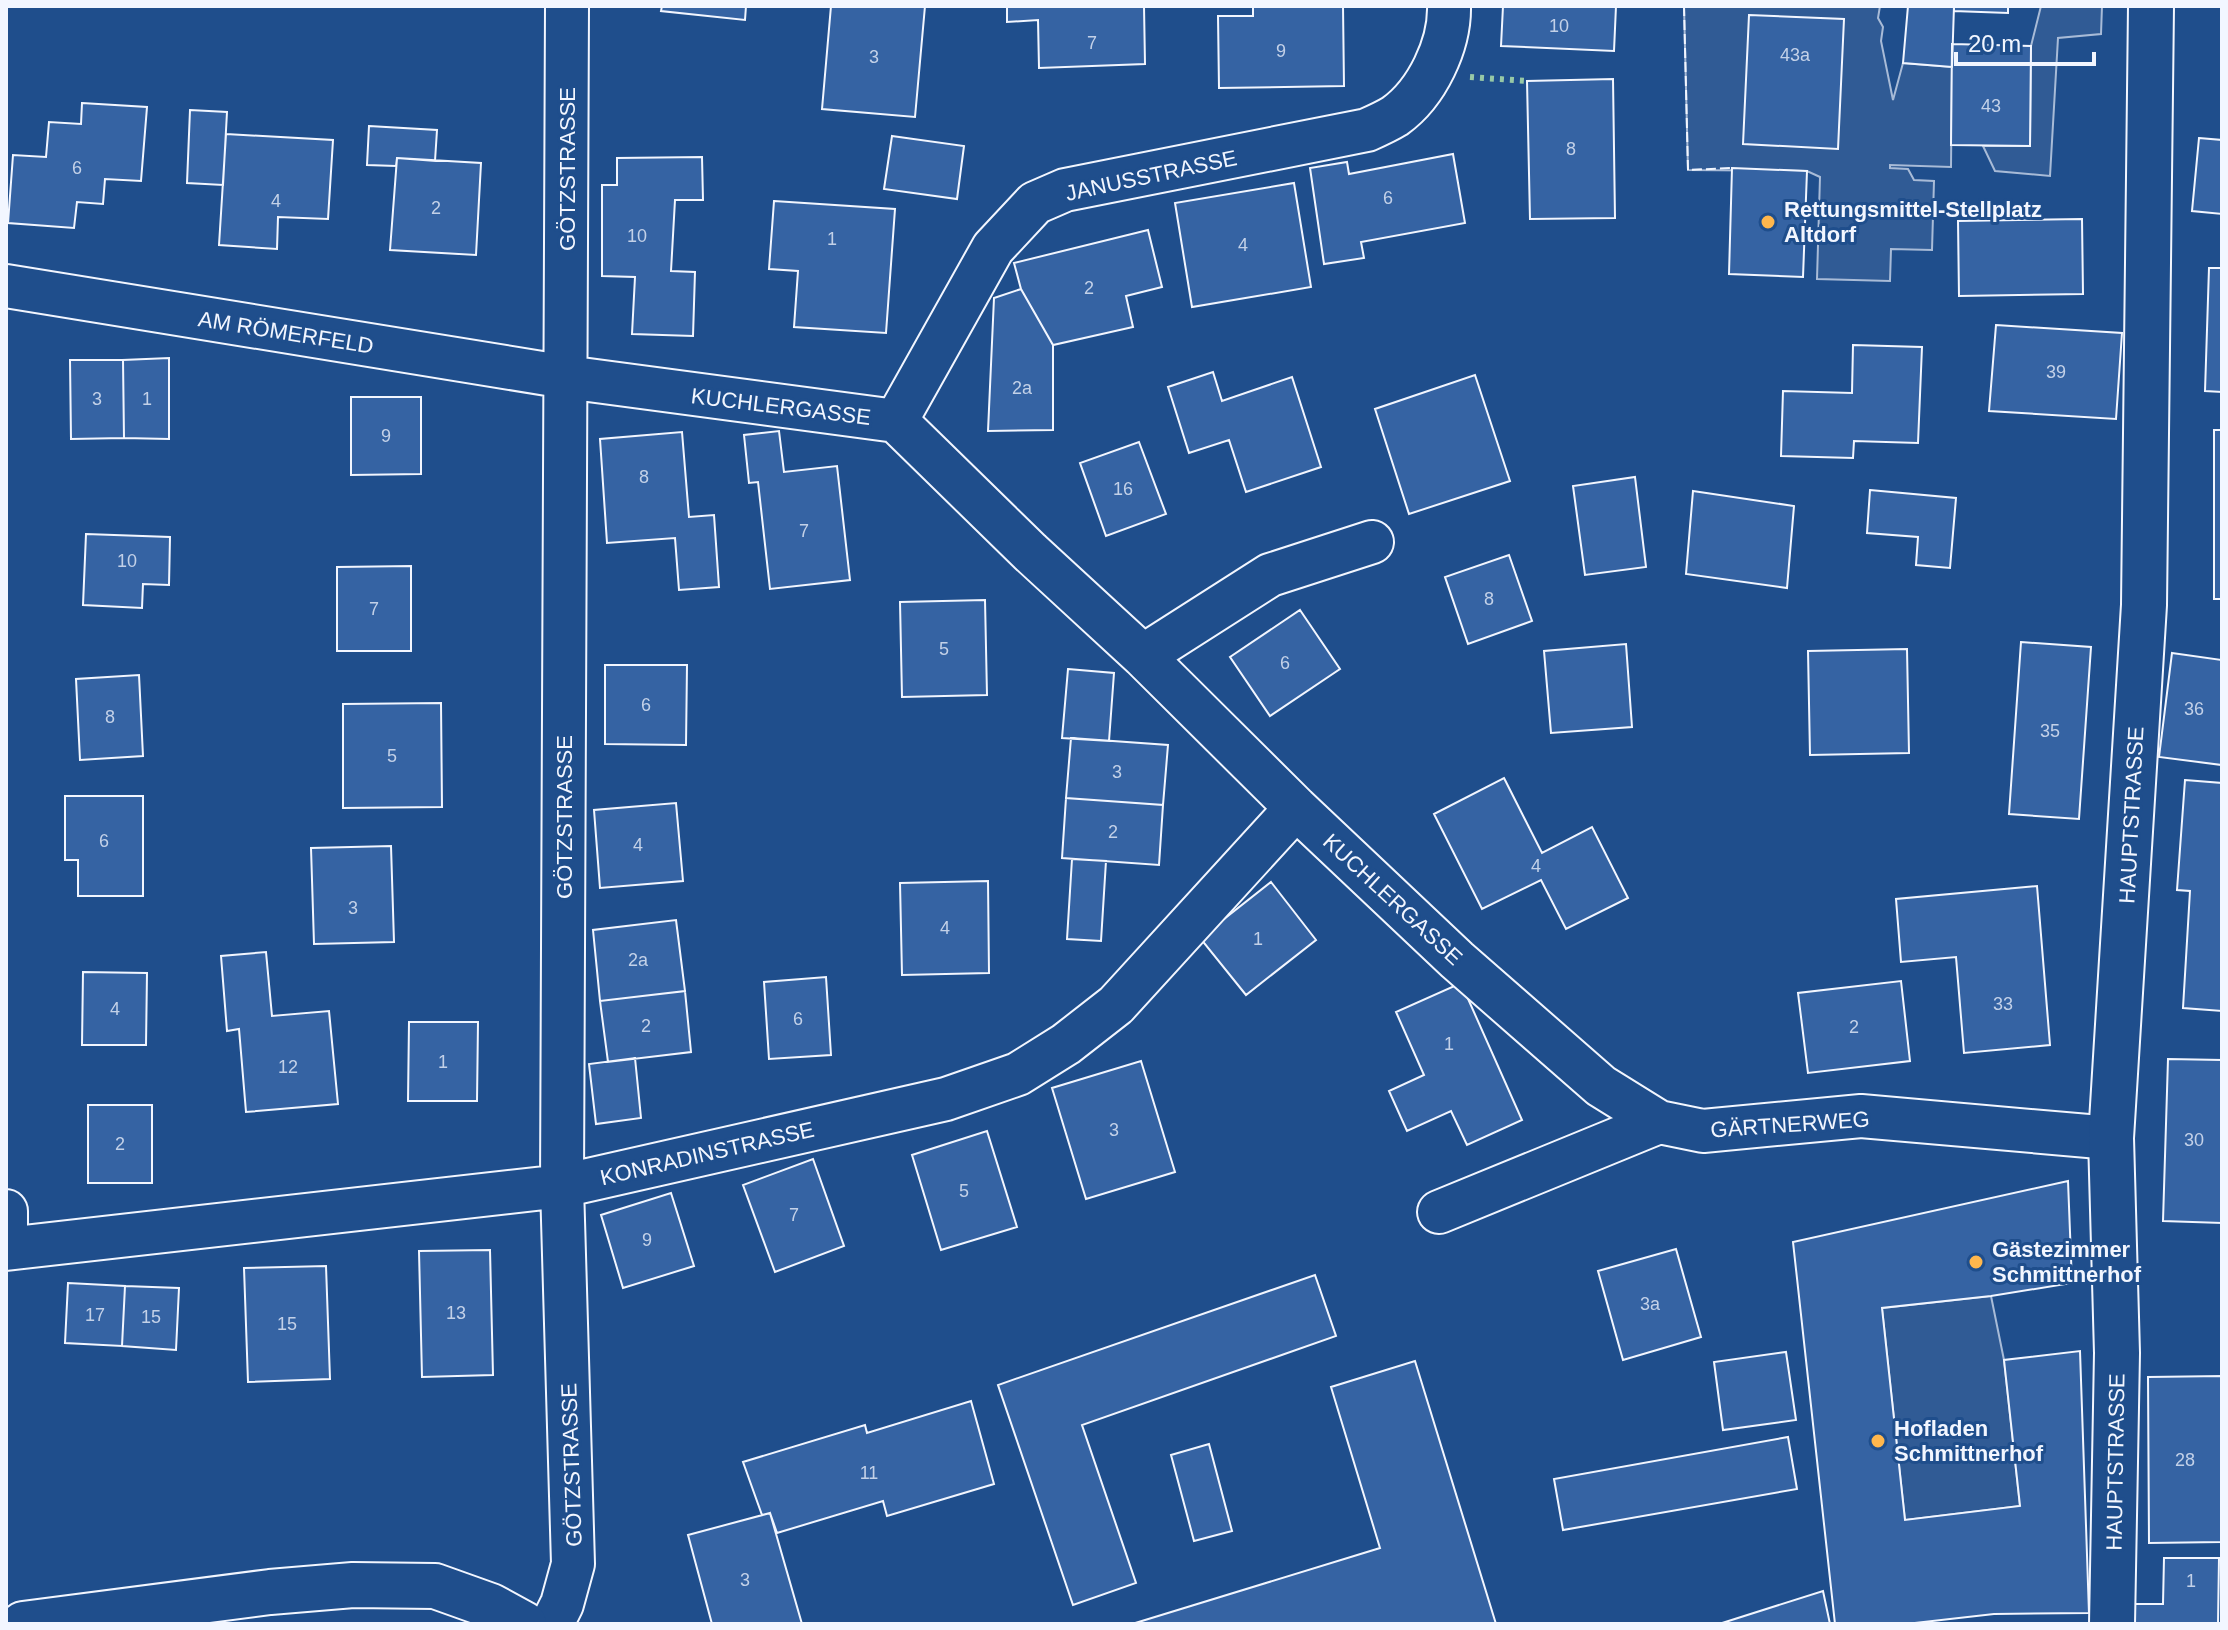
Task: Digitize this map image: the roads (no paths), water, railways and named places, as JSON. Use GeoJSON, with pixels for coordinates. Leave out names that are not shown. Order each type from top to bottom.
{"type":"FeatureCollection","features":[{"type":"Feature","properties":{"kind":"street","name":"GÖTZSTRASSE"},"geometry":{"type":"LineString","coordinates":[[552,1624],[562,1604],[573,1564],[562,1186],[567,6]]}},
{"type":"Feature","properties":{"kind":"street","name":"JANUSSTRASSE"},"geometry":{"type":"LineString","coordinates":[[896,421],[993,248],[1035,203],[1065,190],[1367,130],[1396,115],[1423,87],[1441,52],[1449,6]]}},
{"type":"Feature","properties":{"kind":"street","name":"HAUPTSTRASSE"},"geometry":{"type":"LineString","coordinates":[[2112,1624],[2117,1353],[2111,1138],[2144,605],[2151,6]]}},
{"type":"Feature","properties":{"kind":"street","name":"AM RÖMERFELD"},"geometry":{"type":"LineString","coordinates":[[6,286],[566,377]]}},
{"type":"Feature","properties":{"kind":"street","name":"KUCHLERGASSE"},"geometry":{"type":"LineString","coordinates":[[566,377],[896,421],[1457,960],[1601,1086],[1659,1122]]}},
{"type":"Feature","properties":{"kind":"street"},"geometry":{"type":"LineString","coordinates":[[1143,656],[1270,575],[1372,542]]}},
{"type":"Feature","properties":{"kind":"street","name":"KONRADINSTRASSE"},"geometry":{"type":"LineString","coordinates":[[6,1249],[562,1186],[946,1099],[1018,1074],[1066,1044],[1116,1005],[1296,808]]}},
{"type":"Feature","properties":{"kind":"street","name":"GÄRTNERWEG"},"geometry":{"type":"LineString","coordinates":[[1659,1122],[1703,1131],[1861,1116],[2111,1138]]}},
{"type":"Feature","properties":{"kind":"street"},"geometry":{"type":"LineString","coordinates":[[1439,1212],[1659,1122]]}},
{"type":"Feature","properties":{"kind":"street"},"geometry":{"type":"LineString","coordinates":[[6,1211],[6,1249]]}},
{"type":"Feature","properties":{"kind":"street"},"geometry":{"type":"LineString","coordinates":[[23,1624],[270,1592],[353,1585],[435,1586],[491,1606],[524,1624]]}},
{"type":"Feature","properties":{"kind":"place","name":"Rettungsmittel-Stellplatz Altdorf"},"geometry":{"type":"Point","coordinates":[1768,222]}},
{"type":"Feature","properties":{"kind":"place","name":"Gästezimmer Schmittnerhof"},"geometry":{"type":"Point","coordinates":[1976,1262]}},
{"type":"Feature","properties":{"kind":"place","name":"Hofladen Schmittnerhof"},"geometry":{"type":"Point","coordinates":[1878,1441]}}]}
